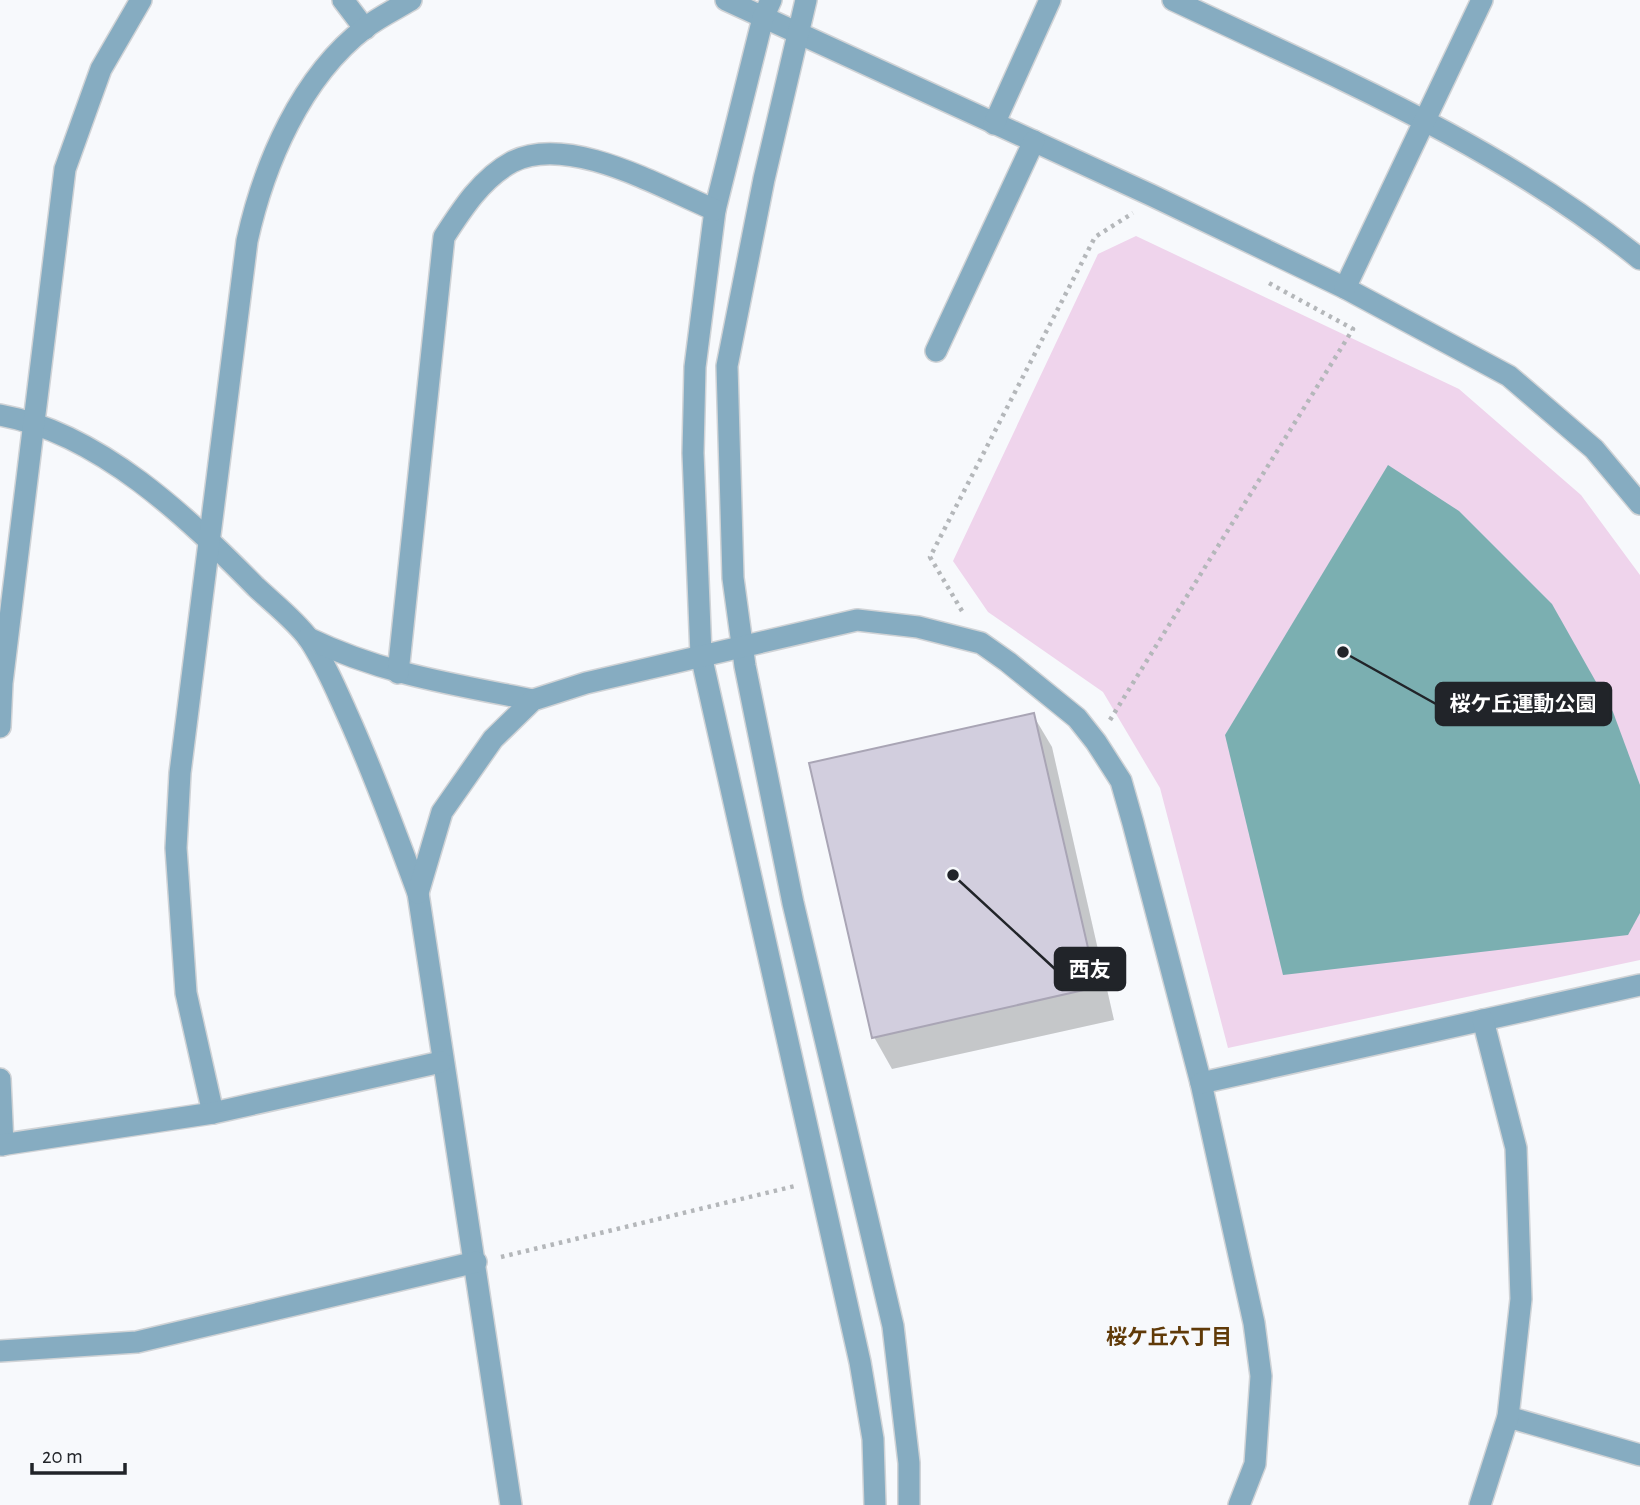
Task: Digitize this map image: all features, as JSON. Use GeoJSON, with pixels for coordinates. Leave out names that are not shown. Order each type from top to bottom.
{"type":"FeatureCollection","features":[{"type":"Feature","properties":{"kind":"street"},"geometry":{"type":"LineString","coordinates":[[0,727],[2,683],[65,169],[101,69],[141,0]]}},
{"type":"Feature","properties":{"kind":"street"},"geometry":{"type":"LineString","coordinates":[[343,0],[365,29]]}},
{"type":"Feature","properties":{"kind":"street"},"geometry":{"type":"LineString","coordinates":[[213,1113],[186,993],[176,848],[180,773],[247,241],[258,191],[278,144],[303,99],[365,29],[411,0]]}},
{"type":"Feature","properties":{"kind":"street"},"geometry":{"type":"LineString","coordinates":[[726,0],[767,9],[797,32],[1345,288],[1509,376],[1594,449],[1640,504]]}},
{"type":"Feature","properties":{"kind":"street"},"geometry":{"type":"LineString","coordinates":[[806,0],[727,366],[733,578],[742,645],[793,903],[893,1326],[909,1463],[909,1505]]}},
{"type":"Feature","properties":{"kind":"street"},"geometry":{"type":"LineString","coordinates":[[993,124],[1050,0]]}},
{"type":"Feature","properties":{"kind":"street"},"geometry":{"type":"LineString","coordinates":[[1173,0],[1425,119],[1590,218],[1640,259]]}},
{"type":"Feature","properties":{"kind":"street"},"geometry":{"type":"LineString","coordinates":[[1345,288],[1482,0]]}},
{"type":"Feature","properties":{"kind":"street"},"geometry":{"type":"LineString","coordinates":[[767,9],[715,210],[695,367],[693,453],[701,655],[860,1362],[873,1440],[875,1505]]}},
{"type":"Feature","properties":{"kind":"street"},"geometry":{"type":"LineString","coordinates":[[936,351],[1034,141]]}},
{"type":"Feature","properties":{"kind":"street"},"geometry":{"type":"LineString","coordinates":[[398,673],[444,237],[465,204],[513,162],[544,155],[583,156],[715,210]]}},
{"type":"Feature","properties":{"kind":"street"},"geometry":{"type":"LineString","coordinates":[[0,415],[33,421],[103,458],[159,495],[209,539],[308,638],[339,696],[384,796],[418,893],[441,1062],[476,1262],[512,1505]]}},
{"type":"Feature","properties":{"kind":"street"},"geometry":{"type":"LineString","coordinates":[[418,893],[442,812],[493,739],[533,700],[586,683],[857,620],[918,627],[981,642],[1077,718],[1096,741],[1121,780],[1201,1083],[1254,1323],[1261,1376],[1255,1464],[1239,1505]]}},
{"type":"Feature","properties":{"kind":"street"},"geometry":{"type":"LineString","coordinates":[[308,638],[353,660],[398,673],[533,700]]}},
{"type":"Feature","properties":{"kind":"street"},"geometry":{"type":"LineString","coordinates":[[1201,1083],[1640,985]]}},
{"type":"Feature","properties":{"kind":"street"},"geometry":{"type":"LineString","coordinates":[[1480,1505],[1508,1417],[1521,1298],[1516,1148],[1483,1020]]}},
{"type":"Feature","properties":{"kind":"street"},"geometry":{"type":"LineString","coordinates":[[0,1079],[2,1145],[213,1113],[441,1062]]}},
{"type":"Feature","properties":{"kind":"street"},"geometry":{"type":"LineString","coordinates":[[0,1351],[137,1342],[476,1262]]}},
{"type":"Feature","properties":{"kind":"street"},"geometry":{"type":"LineString","coordinates":[[1508,1417],[1640,1455]]}},
{"type":"Feature","properties":{"kind":"path"},"geometry":{"type":"LineString","coordinates":[[981,642],[930,557],[1095,237],[1135,212]]}},
{"type":"Feature","properties":{"kind":"path"},"geometry":{"type":"LineString","coordinates":[[1096,741],[1353,329],[1256,277]]}},
{"type":"Feature","properties":{"kind":"path"},"geometry":{"type":"LineString","coordinates":[[476,1262],[820,1180]]}},
{"type":"Feature","properties":{"kind":"shaded area"},"geometry":{"type":"Polygon","coordinates":[[[1136,236],[1459,389],[1581,495],[1640,575],[1640,960],[1228,1048],[1160,788],[1103,692],[988,612],[953,561],[1098,254],[1136,236]]]}},
{"type":"Feature","properties":{"kind":"water"},"geometry":{"type":"Polygon","coordinates":[[[1388,465],[1459,511],[1552,604],[1613,712],[1640,785],[1640,913],[1628,935],[1283,975],[1225,735],[1388,465]]]}},
{"type":"Feature","properties":{"kind":"building"},"geometry":{"type":"Polygon","coordinates":[[[1034,713],[1097,987],[872,1038],[809,763],[1034,713]]]}},
{"type":"Feature","properties":{"kind":"place","name":"桜ケ丘運動公園"},"geometry":{"type":"Point","coordinates":[1343,652]}},
{"type":"Feature","properties":{"kind":"place","name":"西友"},"geometry":{"type":"Point","coordinates":[953,875]}},
{"type":"Feature","properties":{"kind":"district","name":"桜ケ丘六丁目"},"geometry":{"type":"Point","coordinates":[1169,1337]}}]}
